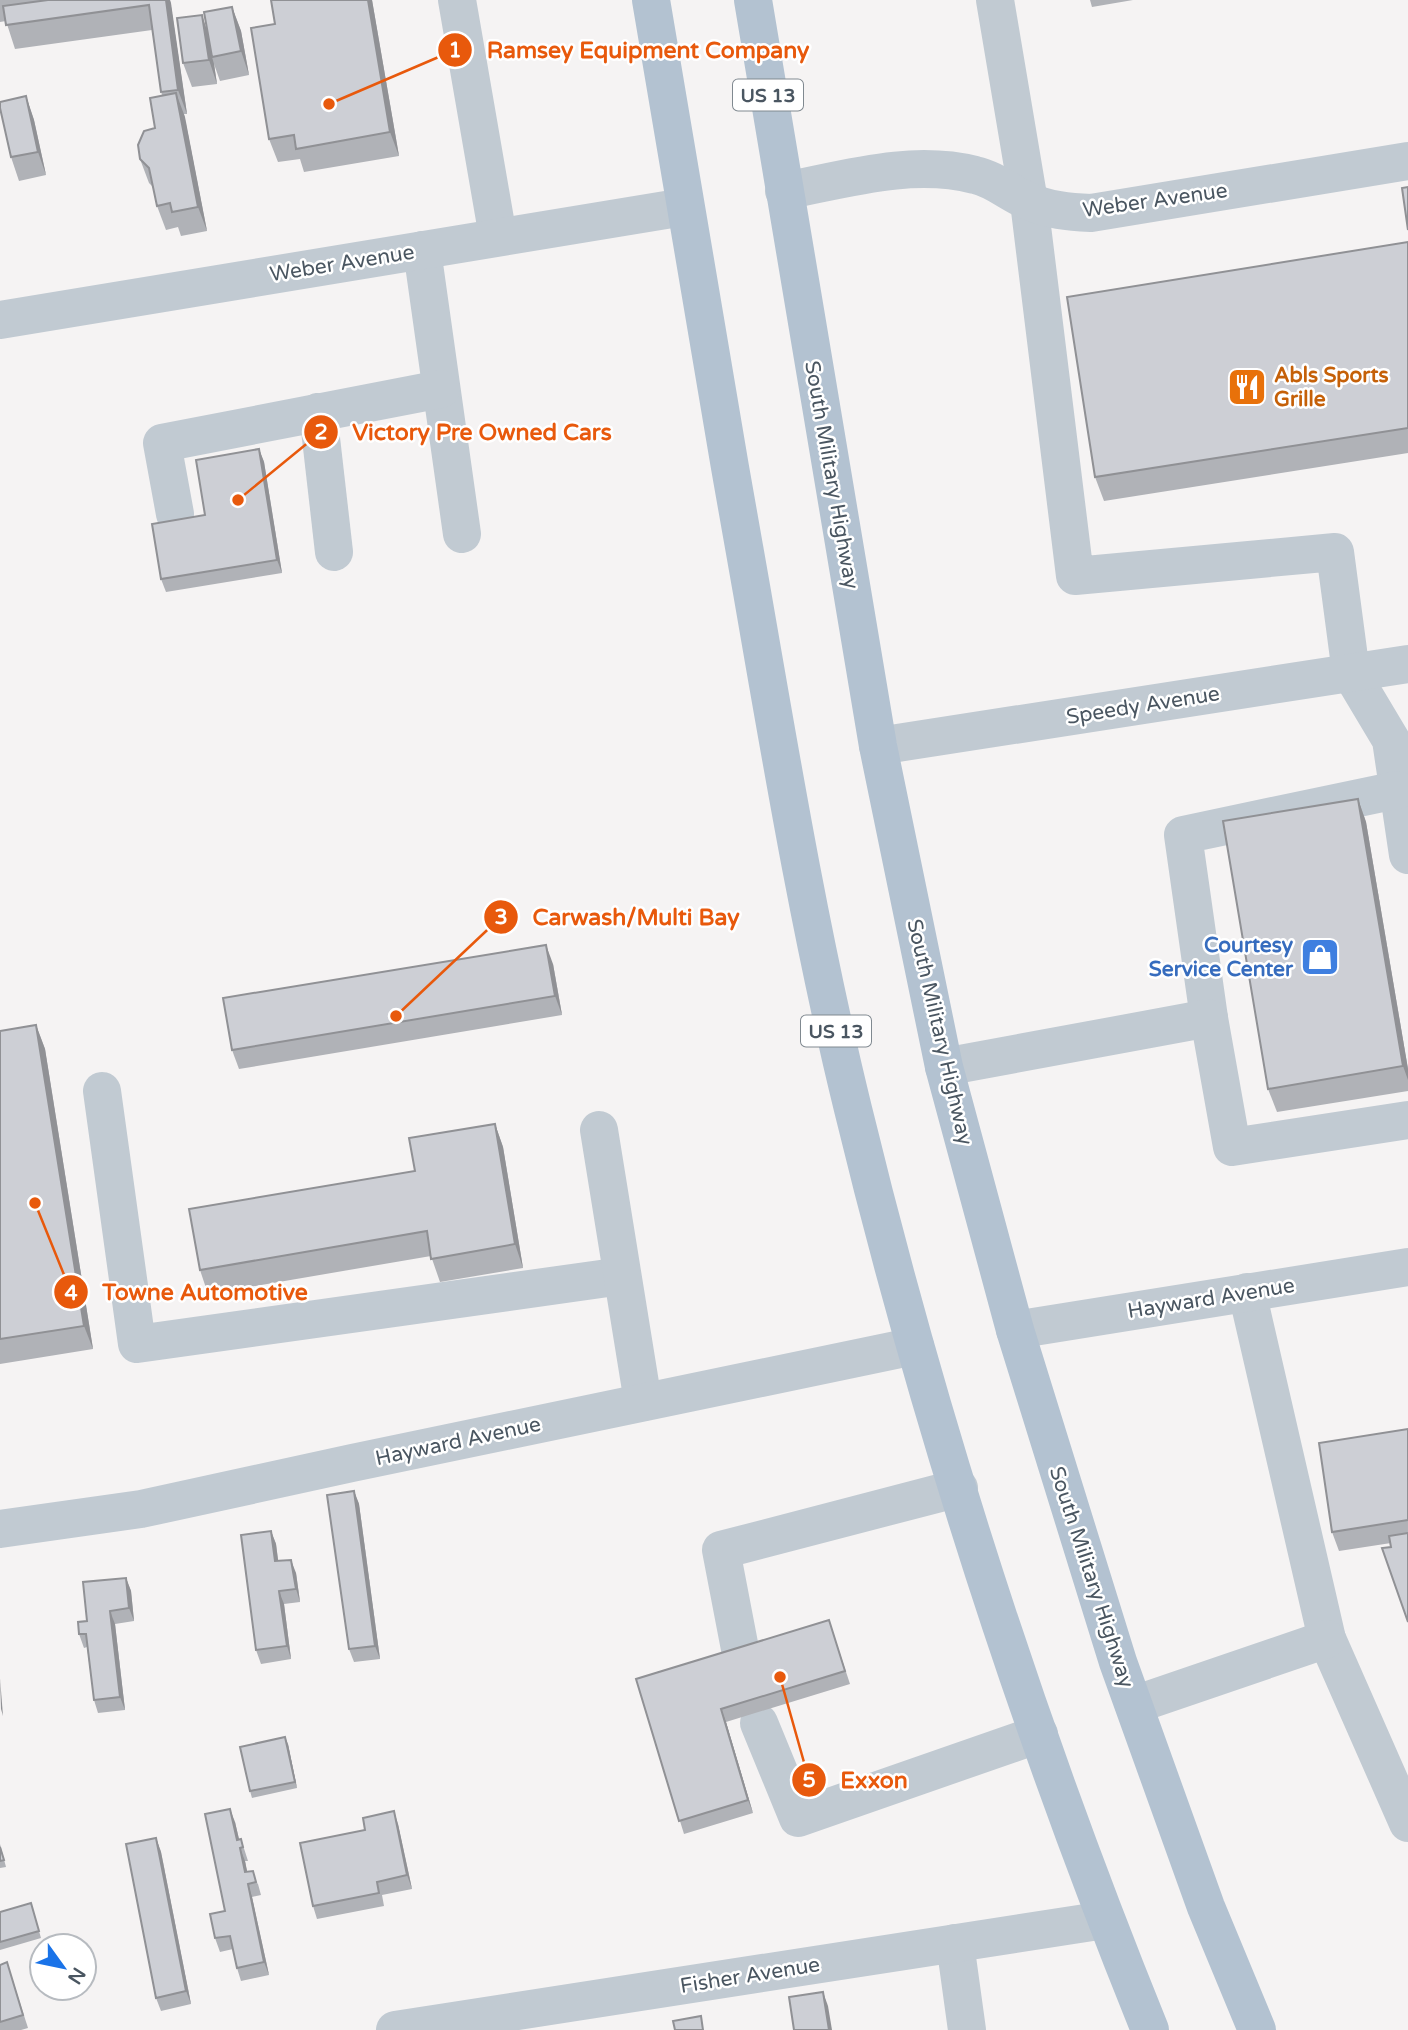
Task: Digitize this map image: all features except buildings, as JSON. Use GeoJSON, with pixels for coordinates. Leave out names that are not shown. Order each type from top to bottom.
{"type":"FeatureCollection","features":[{"type":"Feature","properties":{"kind":"main road","name":"US 13"},"geometry":{"type":"LineString","coordinates":[[651,0],[684,206],[804,886],[852,1107],[915,1346],[959,1488],[1039,1734],[1105,1920],[1150,2030]]}},
{"type":"Feature","properties":{"kind":"main road","name":"South Military Highway"},"geometry":{"type":"LineString","coordinates":[[752,0],[878,746],[944,1067],[1015,1330],[1118,1662],[1206,1907],[1257,2030]]}},
{"type":"Feature","properties":{"kind":"street"},"geometry":{"type":"LineString","coordinates":[[457,0],[498,237]]}},
{"type":"Feature","properties":{"kind":"street"},"geometry":{"type":"LineString","coordinates":[[995,0],[1029,202],[1074,576],[1335,552],[1351,673],[1391,740],[1408,855]]}},
{"type":"Feature","properties":{"kind":"street","name":"Weber Avenue"},"geometry":{"type":"LineString","coordinates":[[784,191],[890,170],[951,171],[978,175],[1029,202],[1059,211],[1091,213],[1408,162]]}},
{"type":"Feature","properties":{"kind":"street","name":"Weber Avenue"},"geometry":{"type":"LineString","coordinates":[[0,320],[684,206]]}},
{"type":"Feature","properties":{"kind":"street"},"geometry":{"type":"LineString","coordinates":[[422,250],[462,534]]}},
{"type":"Feature","properties":{"kind":"street"},"geometry":{"type":"LineString","coordinates":[[175,514],[162,443],[441,389]]}},
{"type":"Feature","properties":{"kind":"street"},"geometry":{"type":"LineString","coordinates":[[318,412],[334,552]]}},
{"type":"Feature","properties":{"kind":"street","name":"Speedy Avenue"},"geometry":{"type":"LineString","coordinates":[[878,746],[1408,664]]}},
{"type":"Feature","properties":{"kind":"street"},"geometry":{"type":"LineString","coordinates":[[1397,790],[1182,835],[1209,1018],[1232,1147],[1408,1120]]}},
{"type":"Feature","properties":{"kind":"street"},"geometry":{"type":"LineString","coordinates":[[944,1067],[1209,1018]]}},
{"type":"Feature","properties":{"kind":"street"},"geometry":{"type":"LineString","coordinates":[[102,1091],[137,1344],[622,1276]]}},
{"type":"Feature","properties":{"kind":"street"},"geometry":{"type":"LineString","coordinates":[[599,1130],[643,1402]]}},
{"type":"Feature","properties":{"kind":"street","name":"Hayward Avenue"},"geometry":{"type":"LineString","coordinates":[[1015,1330],[1408,1266]]}},
{"type":"Feature","properties":{"kind":"street"},"geometry":{"type":"LineString","coordinates":[[1247,1292],[1327,1639],[1404,1803]]}},
{"type":"Feature","properties":{"kind":"street","name":"Hayward Avenue"},"geometry":{"type":"LineString","coordinates":[[0,1529],[141,1509],[915,1346]]}},
{"type":"Feature","properties":{"kind":"street"},"geometry":{"type":"LineString","coordinates":[[740,1649],[721,1550],[959,1488]]}},
{"type":"Feature","properties":{"kind":"street"},"geometry":{"type":"LineString","coordinates":[[1134,1705],[1327,1639]]}},
{"type":"Feature","properties":{"kind":"street"},"geometry":{"type":"LineString","coordinates":[[759,1723],[798,1818],[1039,1734]]}},
{"type":"Feature","properties":{"kind":"street","name":"Fisher Avenue"},"geometry":{"type":"LineString","coordinates":[[395,2030],[1105,1920]]}},
{"type":"Feature","properties":{"kind":"street"},"geometry":{"type":"LineString","coordinates":[[955,1943],[967,2030]]}},
{"type":"Feature","properties":{"kind":"place","name":"Ramsey Equipment Company"},"geometry":{"type":"Point","coordinates":[329,104]}},
{"type":"Feature","properties":{"kind":"place","name":"Abls Sports Grille"},"geometry":{"type":"Point","coordinates":[1247,387]}},
{"type":"Feature","properties":{"kind":"place","name":"Victory Pre Owned Cars"},"geometry":{"type":"Point","coordinates":[238,500]}},
{"type":"Feature","properties":{"kind":"place","name":"Courtesy Service Center"},"geometry":{"type":"Point","coordinates":[1320,957]}},
{"type":"Feature","properties":{"kind":"place","name":"Carwash/Multi Bay"},"geometry":{"type":"Point","coordinates":[396,1016]}},
{"type":"Feature","properties":{"kind":"place","name":"Towne Automotive"},"geometry":{"type":"Point","coordinates":[35,1203]}},
{"type":"Feature","properties":{"kind":"place","name":"Exxon"},"geometry":{"type":"Point","coordinates":[780,1677]}}]}
